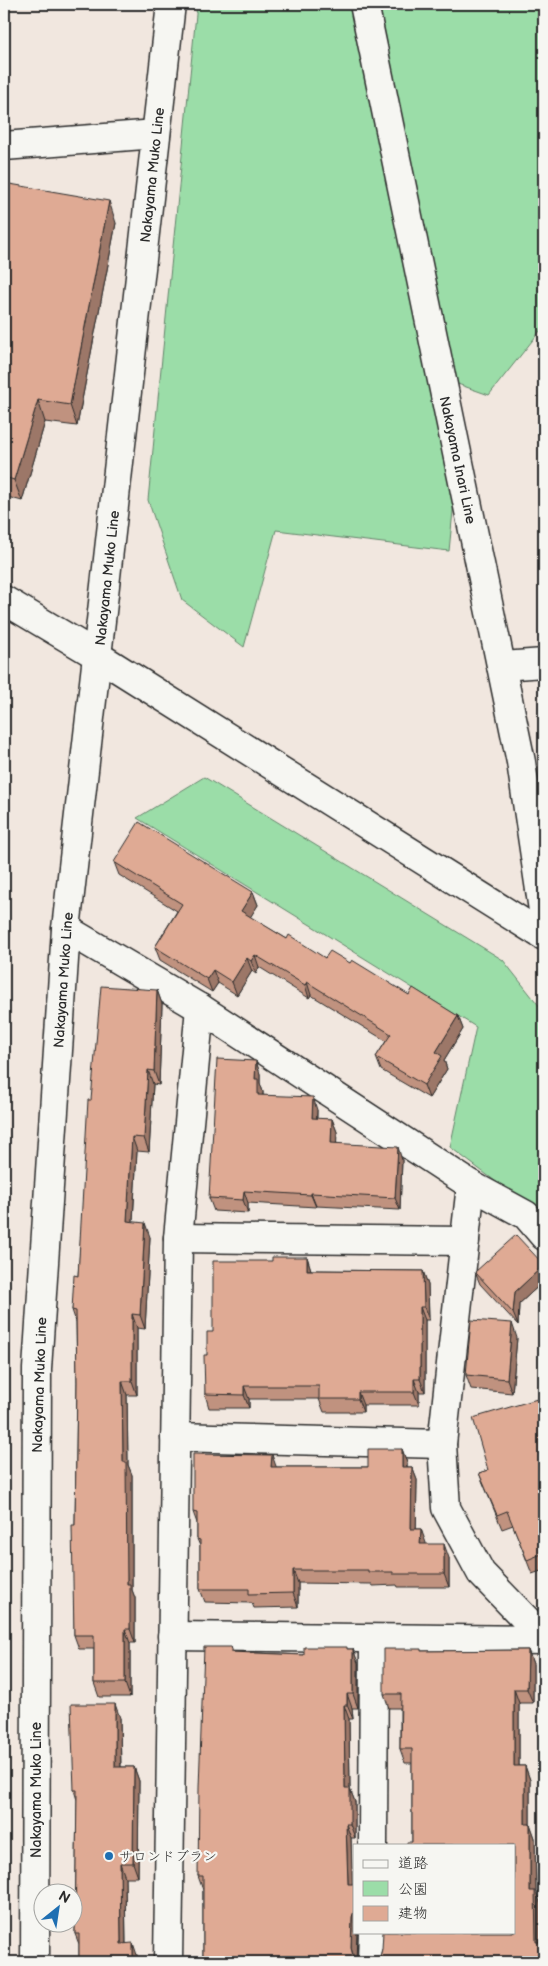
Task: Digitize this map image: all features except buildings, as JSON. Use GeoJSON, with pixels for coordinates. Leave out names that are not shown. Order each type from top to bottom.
{"type":"FeatureCollection","features":[{"type":"Feature","properties":{"kind":"street","name":"Nakayama Muko Line"},"geometry":{"type":"LineString","coordinates":[[35,1962],[37,1369],[66,929],[171,4]]}},
{"type":"Feature","properties":{"kind":"street","name":"Nakayama Inari Line"},"geometry":{"type":"LineString","coordinates":[[364,4],[521,762],[544,917]]}},
{"type":"Feature","properties":{"kind":"street"},"geometry":{"type":"LineString","coordinates":[[4,146],[156,134]]}},
{"type":"Feature","properties":{"kind":"street"},"geometry":{"type":"LineString","coordinates":[[4,600],[98,656],[544,936]]}},
{"type":"Feature","properties":{"kind":"street"},"geometry":{"type":"LineString","coordinates":[[501,666],[544,663]]}},
{"type":"Feature","properties":{"kind":"street"},"geometry":{"type":"LineString","coordinates":[[66,929],[200,1008],[471,1185],[526,1216],[544,1236]]}},
{"type":"Feature","properties":{"kind":"street"},"geometry":{"type":"LineString","coordinates":[[168,1962],[178,1238],[200,1008]]}},
{"type":"Feature","properties":{"kind":"street"},"geometry":{"type":"LineString","coordinates":[[471,1185],[442,1444],[446,1508],[481,1573],[544,1639]]}},
{"type":"Feature","properties":{"kind":"street"},"geometry":{"type":"LineString","coordinates":[[178,1238],[465,1241]]}},
{"type":"Feature","properties":{"kind":"street"},"geometry":{"type":"LineString","coordinates":[[175,1437],[442,1444]]}},
{"type":"Feature","properties":{"kind":"street"},"geometry":{"type":"LineString","coordinates":[[172,1636],[544,1639]]}},
{"type":"Feature","properties":{"kind":"street"},"geometry":{"type":"LineString","coordinates":[[373,1844],[374,1639]]}},
{"type":"Feature","properties":{"kind":"street"},"geometry":{"type":"LineString","coordinates":[[372,1962],[373,1934]]}},
{"type":"Feature","properties":{"kind":"green space"},"geometry":{"type":"Polygon","coordinates":[[[197,4],[544,4],[544,326],[489,395],[432,375],[455,491],[449,551],[276,530],[244,647],[182,600],[148,500],[197,4]]]}},
{"type":"Feature","properties":{"kind":"green space"},"geometry":{"type":"Polygon","coordinates":[[[204,777],[503,960],[544,1012],[544,1218],[450,1147],[476,1027],[137,818],[204,777]]]}},
{"type":"Feature","properties":{"kind":"place","name":"サロンドブラン"},"geometry":{"type":"Point","coordinates":[109,1856]}}]}
